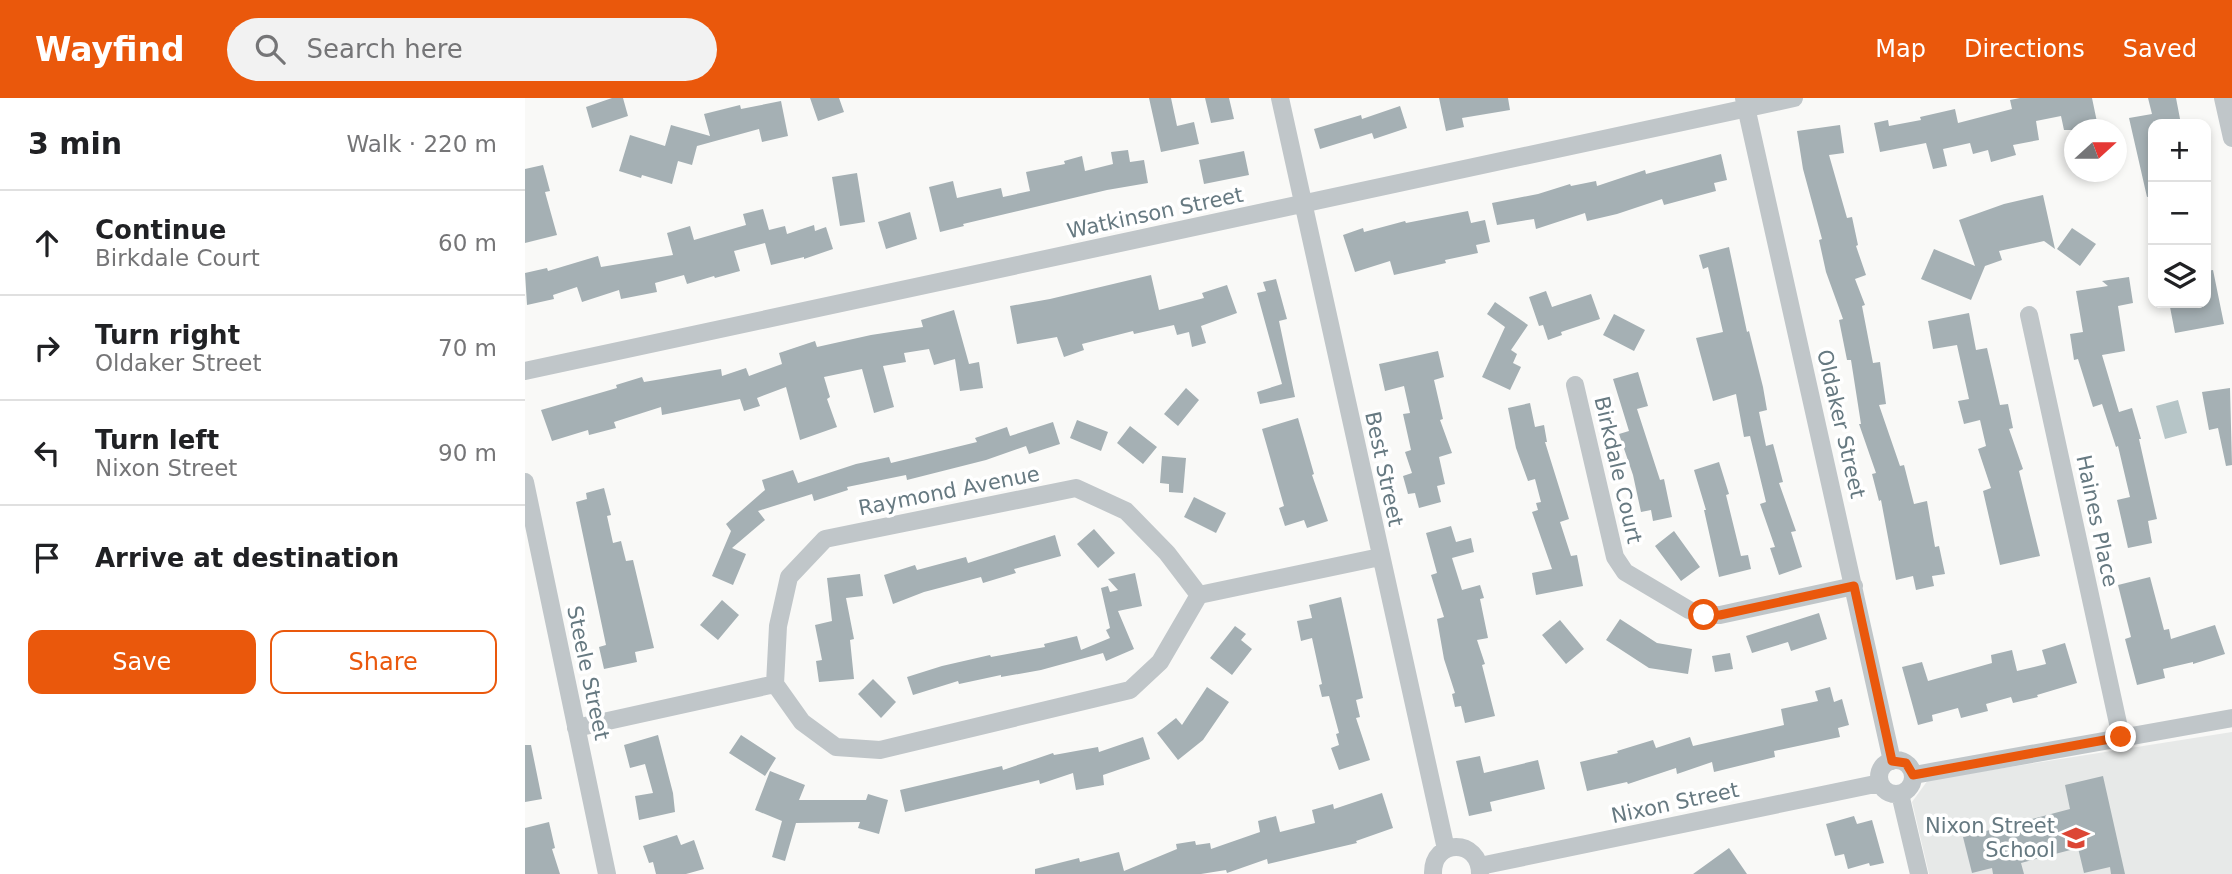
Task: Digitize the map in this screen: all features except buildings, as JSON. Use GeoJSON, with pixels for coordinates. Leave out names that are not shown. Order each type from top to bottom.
{"type":"FeatureCollection","features":[{"type":"Feature","properties":{"kind":"street","name":"Best Street"},"geometry":{"type":"LineString","coordinates":[[1280,98],[1447,849]]}},
{"type":"Feature","properties":{"kind":"street","name":"Watkinson Street"},"geometry":{"type":"LineString","coordinates":[[525,371],[1304,205],[1745,103],[1794,98]]}},
{"type":"Feature","properties":{"kind":"street"},"geometry":{"type":"LineString","coordinates":[[2223,98],[2232,138]]}},
{"type":"Feature","properties":{"kind":"street","name":"Oldaker Street"},"geometry":{"type":"LineString","coordinates":[[1745,103],[1892,761]]}},
{"type":"Feature","properties":{"kind":"street","name":"Haines Place"},"geometry":{"type":"LineString","coordinates":[[2029,314],[2121,737]]}},
{"type":"Feature","properties":{"kind":"street","name":"Birkdale Court"},"geometry":{"type":"LineString","coordinates":[[1575,385],[1615,557],[1625,572],[1689,610],[1704,615],[1720,615],[1854,586]]}},
{"type":"Feature","properties":{"kind":"street","name":"Steele Street"},"geometry":{"type":"LineString","coordinates":[[525,482],[607,874]]}},
{"type":"Feature","properties":{"kind":"street","name":"Raymond Avenue"},"geometry":{"type":"LineString","coordinates":[[775,684],[778,626],[789,577],[825,539],[1076,488],[1126,511],[1167,553],[1199,595]]}},
{"type":"Feature","properties":{"kind":"street"},"geometry":{"type":"LineString","coordinates":[[576,728],[775,684],[802,722],[836,747],[880,750],[1130,690],[1160,662],[1199,595],[1380,557]]}},
{"type":"Feature","properties":{"kind":"street"},"geometry":{"type":"LineString","coordinates":[[1913,775],[2232,718]]}},
{"type":"Feature","properties":{"kind":"street"},"geometry":{"type":"LineString","coordinates":[[1892,761],[1906,763],[1913,775],[1911,786],[1901,794],[1886,791],[1880,783],[1882,767],[1892,761]]}},
{"type":"Feature","properties":{"kind":"street","name":"Nixon Street"},"geometry":{"type":"LineString","coordinates":[[1480,870],[1880,783]]}},
{"type":"Feature","properties":{"kind":"street"},"geometry":{"type":"LineString","coordinates":[[1901,794],[1919,874]]}},
{"type":"Feature","properties":{"kind":"street"},"geometry":{"type":"LineString","coordinates":[[1433,874],[1434,862],[1440,853],[1454,847],[1468,850],[1475,856],[1480,870]]}},
{"type":"Feature","properties":{"kind":"shaded area"},"geometry":{"type":"Polygon","coordinates":[[[2178,400],[2187,433],[2165,439],[2156,406],[2178,400]]]}},
{"type":"Feature","properties":{"kind":"shaded area","name":"Nixon Street School"},"geometry":{"type":"Polygon","coordinates":[[[2232,732],[2232,874],[1929,874],[1912,802],[1928,780],[2232,732]]]}},
{"type":"Feature","properties":{"kind":"place","name":"Nixon Street School"},"geometry":{"type":"Point","coordinates":[2076,838]}},
{"type":"Feature","properties":{"kind":"route"},"geometry":{"type":"LineString","coordinates":[[1704,615],[1720,615],[1854,586],[1892,761],[1906,763],[1913,775],[2121,737]]}}]}
